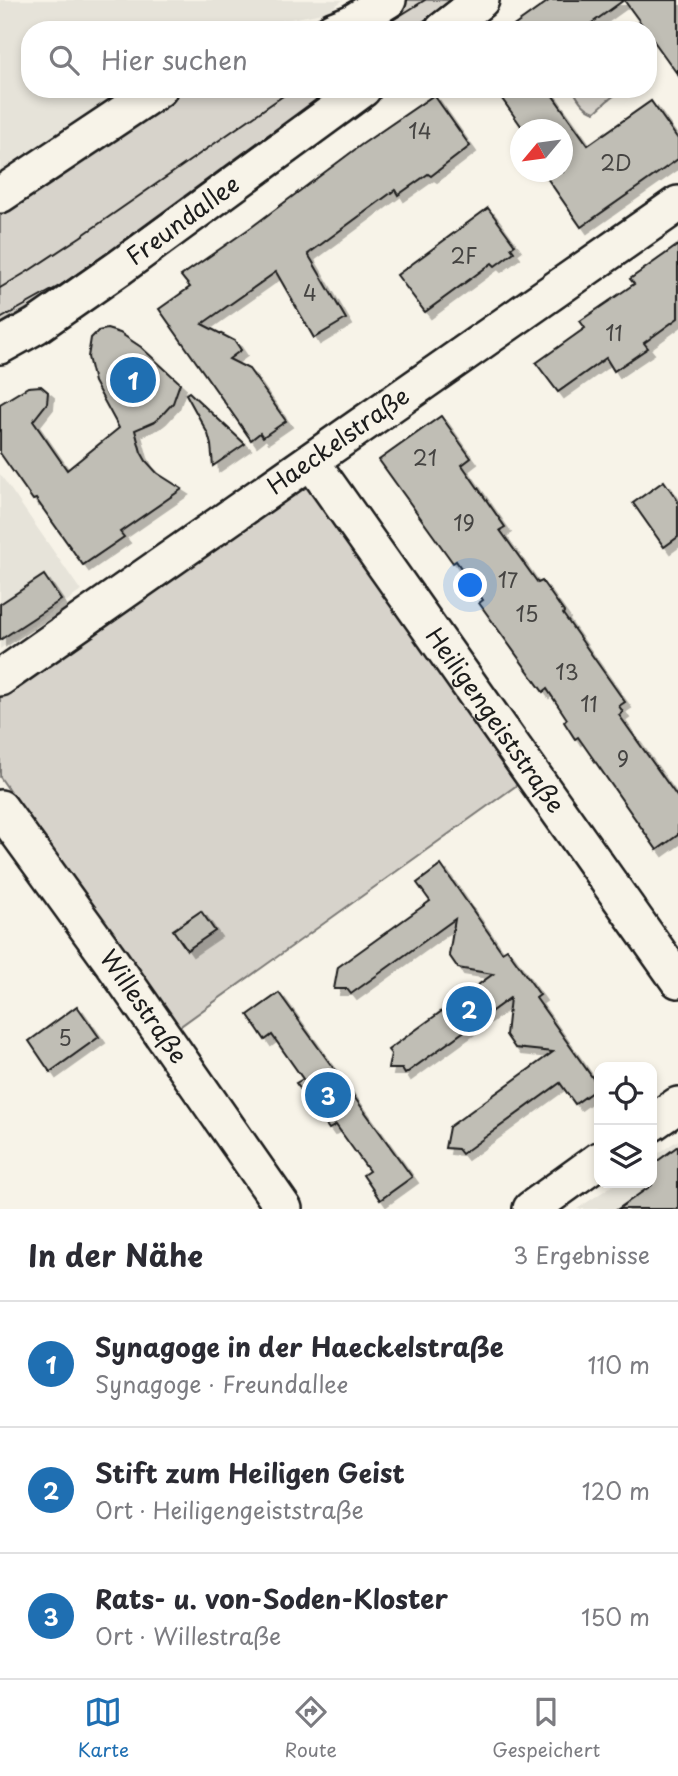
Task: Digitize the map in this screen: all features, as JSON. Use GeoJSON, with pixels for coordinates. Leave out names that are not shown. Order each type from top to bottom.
{"type":"FeatureCollection","features":[{"type":"Feature","properties":{"kind":"street"},"geometry":{"type":"LineString","coordinates":[[354,21],[388,0]]}},
{"type":"Feature","properties":{"kind":"street"},"geometry":{"type":"LineString","coordinates":[[454,21],[481,0]]}},
{"type":"Feature","properties":{"kind":"street"},"geometry":{"type":"LineString","coordinates":[[0,195],[146,98]]}},
{"type":"Feature","properties":{"kind":"street","name":"Freundallee"},"geometry":{"type":"LineString","coordinates":[[0,346],[36,326],[109,275],[351,98]]}},
{"type":"Feature","properties":{"kind":"street","name":"Haeckelstraße"},"geometry":{"type":"LineString","coordinates":[[0,678],[678,204]]}},
{"type":"Feature","properties":{"kind":"street","name":"Heiligengeiststraße"},"geometry":{"type":"LineString","coordinates":[[311,461],[678,980]]}},
{"type":"Feature","properties":{"kind":"street","name":"Willestraße"},"geometry":{"type":"LineString","coordinates":[[0,808],[111,961],[284,1209]]}},
{"type":"Feature","properties":{"kind":"street"},"geometry":{"type":"LineString","coordinates":[[657,1120],[678,1105]]}},
{"type":"Feature","properties":{"kind":"street"},"geometry":{"type":"LineString","coordinates":[[531,1209],[594,1164]]}},
{"type":"Feature","properties":{"kind":"shaded area"},"geometry":{"type":"Polygon","coordinates":[[[0,0],[343,0],[327,12],[281,21],[21,21],[21,98],[116,98],[0,173],[0,0]]]}},
{"type":"Feature","properties":{"kind":"shaded area"},"geometry":{"type":"Polygon","coordinates":[[[408,0],[459,0],[432,21],[376,21],[408,0]]]}},
{"type":"Feature","properties":{"kind":"shaded area"},"geometry":{"type":"Polygon","coordinates":[[[167,98],[327,98],[52,294],[0,324],[0,205],[131,118],[167,98]]]}},
{"type":"Feature","properties":{"kind":"shaded area"},"geometry":{"type":"Polygon","coordinates":[[[578,98],[611,98],[595,112],[578,98]]]}},
{"type":"Feature","properties":{"kind":"shaded area"},"geometry":{"type":"Polygon","coordinates":[[[0,474],[81,591],[0,649],[0,474]]]}},
{"type":"Feature","properties":{"kind":"shaded area"},"geometry":{"type":"Polygon","coordinates":[[[306,484],[517,785],[175,1030],[0,777],[0,692],[306,484]]]}},
{"type":"Feature","properties":{"kind":"shaded area"},"geometry":{"type":"Polygon","coordinates":[[[678,1140],[678,1209],[577,1209],[608,1188],[657,1188],[657,1155],[678,1140]]]}},
{"type":"Feature","properties":{"kind":"building"},"geometry":{"type":"Polygon","coordinates":[[[550,0],[624,0],[595,21],[521,21],[550,0]]]}},
{"type":"Feature","properties":{"kind":"building"},"geometry":{"type":"Polygon","coordinates":[[[624,0],[678,0],[678,75],[657,46],[657,21],[639,21],[624,0]]]}},
{"type":"Feature","properties":{"kind":"building"},"geometry":{"type":"Polygon","coordinates":[[[430,98],[436,98],[470,146],[431,176],[428,174],[398,195],[395,190],[308,254],[346,319],[314,338],[276,272],[202,324],[235,341],[241,350],[229,359],[249,369],[286,421],[263,437],[260,433],[251,440],[159,309],[190,287],[181,276],[430,98]]]}},
{"type":"Feature","properties":{"kind":"building"},"geometry":{"type":"Polygon","coordinates":[[[501,98],[554,98],[569,119],[516,119],[501,98]]]}},
{"type":"Feature","properties":{"kind":"building"},"geometry":{"type":"Polygon","coordinates":[[[651,101],[678,139],[678,159],[581,227],[550,182],[573,182],[573,124],[588,145],[651,101]]]}},
{"type":"Feature","properties":{"kind":"building"},"geometry":{"type":"Polygon","coordinates":[[[488,208],[515,245],[511,248],[514,252],[495,266],[492,263],[425,312],[397,275],[488,208]]]}},
{"type":"Feature","properties":{"kind":"building"},"geometry":{"type":"Polygon","coordinates":[[[678,245],[678,318],[644,343],[648,348],[614,371],[606,358],[558,392],[536,363],[585,328],[580,321],[634,284],[630,279],[678,245]]]}},
{"type":"Feature","properties":{"kind":"building"},"geometry":{"type":"Polygon","coordinates":[[[107,329],[120,333],[141,347],[180,383],[173,403],[160,417],[135,430],[146,461],[157,473],[182,489],[120,532],[124,537],[83,565],[0,453],[0,404],[28,387],[41,386],[48,392],[47,403],[33,421],[67,470],[119,428],[94,382],[88,357],[91,338],[98,331],[107,329]]]}},
{"type":"Feature","properties":{"kind":"building"},"geometry":{"type":"Polygon","coordinates":[[[189,392],[245,444],[213,466],[208,434],[186,394],[189,392]]]}},
{"type":"Feature","properties":{"kind":"building"},"geometry":{"type":"Polygon","coordinates":[[[441,416],[471,458],[462,465],[505,527],[500,530],[538,583],[542,581],[625,702],[619,706],[623,712],[619,715],[678,798],[678,835],[657,850],[578,737],[575,739],[564,722],[567,719],[547,689],[543,692],[479,603],[483,600],[456,561],[453,563],[379,460],[441,416]]]}},
{"type":"Feature","properties":{"kind":"building"},"geometry":{"type":"Polygon","coordinates":[[[664,481],[678,501],[678,537],[664,547],[633,503],[664,481]]]}},
{"type":"Feature","properties":{"kind":"building"},"geometry":{"type":"Polygon","coordinates":[[[44,575],[61,600],[0,640],[0,604],[44,575]]]}},
{"type":"Feature","properties":{"kind":"building"},"geometry":{"type":"Polygon","coordinates":[[[441,865],[502,952],[507,949],[540,995],[536,998],[594,1080],[594,1091],[575,1104],[560,1083],[462,1154],[458,1149],[445,1148],[449,1127],[553,1052],[515,1048],[506,1035],[510,998],[405,1074],[402,1069],[388,1069],[391,1054],[388,1050],[493,974],[458,968],[449,955],[455,919],[351,994],[347,989],[334,989],[338,967],[430,901],[417,883],[441,865]]]}},
{"type":"Feature","properties":{"kind":"building"},"geometry":{"type":"Polygon","coordinates":[[[201,911],[215,931],[187,950],[173,930],[201,911]]]}},
{"type":"Feature","properties":{"kind":"building"},"geometry":{"type":"Polygon","coordinates":[[[279,993],[412,1177],[380,1200],[363,1175],[369,1171],[336,1125],[329,1129],[296,1083],[303,1079],[272,1035],[265,1040],[248,1015],[279,993]]]}},
{"type":"Feature","properties":{"kind":"building"},"geometry":{"type":"Polygon","coordinates":[[[77,1006],[99,1037],[50,1072],[29,1041],[77,1006]]]}},
{"type":"Feature","properties":{"kind":"building"},"geometry":{"type":"Polygon","coordinates":[[[678,1146],[678,1209],[618,1209],[648,1188],[657,1188],[657,1161],[678,1146]]]}},
{"type":"Feature","properties":{"kind":"tram line"},"geometry":{"type":"LineString","coordinates":[[391,21],[425,0]]}},
{"type":"Feature","properties":{"kind":"tram line"},"geometry":{"type":"LineString","coordinates":[[424,21],[451,0]]}},
{"type":"Feature","properties":{"kind":"tram line"},"geometry":{"type":"LineString","coordinates":[[0,288],[80,237],[280,98]]}},
{"type":"Feature","properties":{"kind":"tram line"},"geometry":{"type":"LineString","coordinates":[[0,319],[61,285],[122,243],[321,98]]}},
{"type":"Feature","properties":{"kind":"place","name":"Synagoge in der Haeckelstraße"},"geometry":{"type":"Point","coordinates":[133,380]}},
{"type":"Feature","properties":{"kind":"place","name":"Stift zum Heiligen Geist"},"geometry":{"type":"Point","coordinates":[469,1009]}},
{"type":"Feature","properties":{"kind":"place","name":"Rats- u. von-Soden-Kloster"},"geometry":{"type":"Point","coordinates":[328,1095]}}]}
